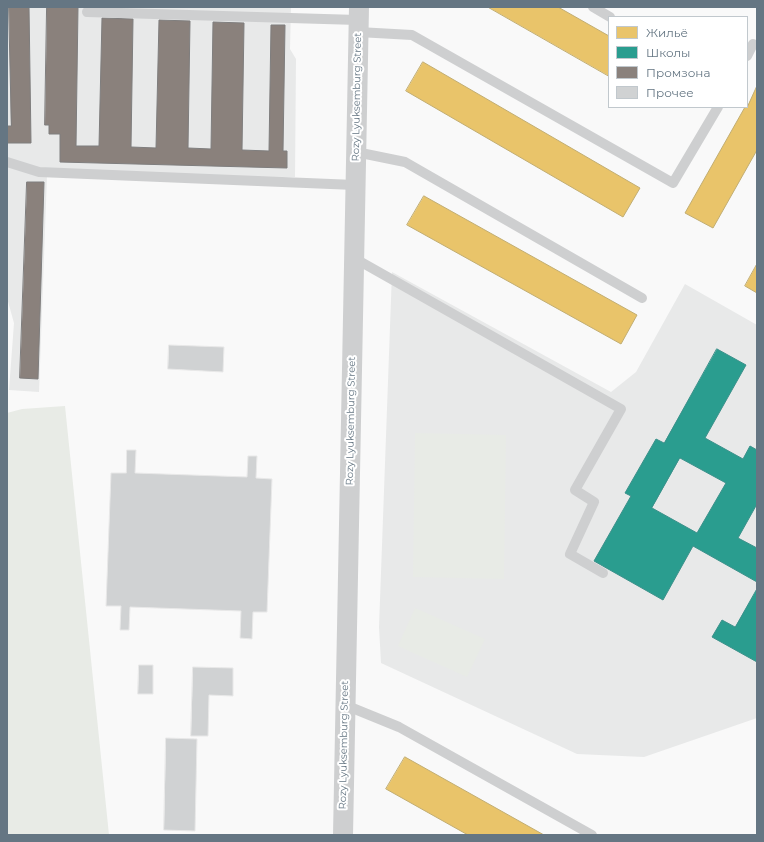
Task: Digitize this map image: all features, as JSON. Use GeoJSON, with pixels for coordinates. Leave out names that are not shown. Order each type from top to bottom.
{"type":"FeatureCollection","features":[{"type":"Feature","properties":{"kind":"street","name":"Rozy Lyuksemburg Street"},"geometry":{"type":"LineString","coordinates":[[343,835],[358,20]]}},
{"type":"Feature","properties":{"kind":"lane"},"geometry":{"type":"LineString","coordinates":[[593,7],[608,16]]}},
{"type":"Feature","properties":{"kind":"lane"},"geometry":{"type":"LineString","coordinates":[[87,12],[358,20],[412,35],[673,183],[717,108]]}},
{"type":"Feature","properties":{"kind":"lane"},"geometry":{"type":"LineString","coordinates":[[748,54],[753,44]]}},
{"type":"Feature","properties":{"kind":"lane"},"geometry":{"type":"LineString","coordinates":[[356,152],[405,162],[642,298]]}},
{"type":"Feature","properties":{"kind":"lane"},"geometry":{"type":"LineString","coordinates":[[7,162],[39,172],[355,185]]}},
{"type":"Feature","properties":{"kind":"lane"},"geometry":{"type":"LineString","coordinates":[[354,258],[621,409],[575,490],[594,502],[570,554],[603,573]]}},
{"type":"Feature","properties":{"kind":"lane"},"geometry":{"type":"LineString","coordinates":[[345,705],[399,727],[592,835]]}},
{"type":"Feature","properties":{"kind":"shaded area"},"geometry":{"type":"Polygon","coordinates":[[[7,7],[291,7],[290,49],[296,59],[295,177],[47,176],[39,392],[9,390],[14,323],[7,298],[7,7]]]}},
{"type":"Feature","properties":{"kind":"shaded area"},"geometry":{"type":"Polygon","coordinates":[[[392,272],[611,392],[636,372],[685,284],[757,325],[757,718],[644,757],[577,754],[381,663],[379,627],[392,272]]]}},
{"type":"Feature","properties":{"kind":"shaded area"},"geometry":{"type":"Polygon","coordinates":[[[65,406],[109,835],[7,835],[7,413],[22,409],[65,406]]]}},
{"type":"Feature","properties":{"kind":"shaded area"},"geometry":{"type":"Polygon","coordinates":[[[415,433],[506,435],[504,579],[413,577],[415,433]]]}},
{"type":"Feature","properties":{"kind":"shaded area"},"geometry":{"type":"Polygon","coordinates":[[[415,608],[485,639],[467,677],[398,646],[415,608]]]}},
{"type":"Feature","properties":{"kind":"building: Жильё"},"geometry":{"type":"Polygon","coordinates":[[[488,7],[558,7],[608,35],[608,75],[488,7]]]}},
{"type":"Feature","properties":{"kind":"building: Жильё"},"geometry":{"type":"Polygon","coordinates":[[[423,62],[640,188],[623,217],[406,91],[423,62]]]}},
{"type":"Feature","properties":{"kind":"building: Жильё"},"geometry":{"type":"Polygon","coordinates":[[[757,86],[757,150],[713,228],[685,213],[744,108],[748,108],[757,86]]]}},
{"type":"Feature","properties":{"kind":"building: Жильё"},"geometry":{"type":"Polygon","coordinates":[[[424,196],[637,315],[621,344],[407,225],[424,196]]]}},
{"type":"Feature","properties":{"kind":"building: Жильё"},"geometry":{"type":"Polygon","coordinates":[[[757,264],[757,293],[745,286],[757,264]]]}},
{"type":"Feature","properties":{"kind":"building: Жильё"},"geometry":{"type":"Polygon","coordinates":[[[405,757],[544,835],[468,835],[386,789],[405,757]]]}},
{"type":"Feature","properties":{"kind":"building: Школы"},"geometry":{"type":"Polygon","coordinates":[[[717,349],[746,365],[705,438],[743,459],[750,446],[757,450],[757,504],[738,538],[757,548],[757,582],[693,546],[663,600],[594,561],[631,496],[625,493],[656,439],[664,443],[717,349]],[[680,458],[652,508],[697,533],[726,483],[680,458]]]}},
{"type":"Feature","properties":{"kind":"building: Школы"},"geometry":{"type":"Polygon","coordinates":[[[757,589],[757,662],[712,637],[722,620],[735,627],[757,589]]]}},
{"type":"Feature","properties":{"kind":"building: Промзона"},"geometry":{"type":"Polygon","coordinates":[[[9,7],[29,7],[31,143],[7,143],[7,126],[11,126],[9,7]]]}},
{"type":"Feature","properties":{"kind":"building: Промзона"},"geometry":{"type":"Polygon","coordinates":[[[47,7],[78,7],[76,146],[99,146],[102,18],[133,19],[131,147],[156,148],[159,20],[190,21],[188,148],[211,149],[213,22],[244,23],[242,150],[269,151],[271,25],[285,25],[283,151],[287,151],[287,168],[60,162],[60,134],[49,134],[49,125],[45,125],[47,7]]]}},
{"type":"Feature","properties":{"kind":"building: Промзона"},"geometry":{"type":"Polygon","coordinates":[[[27,182],[44,182],[38,379],[20,378],[27,182]]]}},
{"type":"Feature","properties":{"kind":"building: Прочее"},"geometry":{"type":"Polygon","coordinates":[[[169,345],[224,347],[223,372],[168,369],[169,345]]]}},
{"type":"Feature","properties":{"kind":"building: Прочее"},"geometry":{"type":"Polygon","coordinates":[[[127,450],[136,450],[135,473],[247,477],[248,456],[257,456],[256,478],[272,479],[267,612],[253,612],[252,639],[240,638],[241,611],[130,607],[129,630],[120,630],[121,606],[106,606],[111,473],[126,473],[127,450]]]}},
{"type":"Feature","properties":{"kind":"building: Прочее"},"geometry":{"type":"Polygon","coordinates":[[[139,665],[153,665],[153,694],[138,694],[139,665]]]}},
{"type":"Feature","properties":{"kind":"building: Прочее"},"geometry":{"type":"Polygon","coordinates":[[[193,667],[233,668],[233,696],[209,695],[208,736],[191,736],[193,667]]]}},
{"type":"Feature","properties":{"kind":"building: Прочее"},"geometry":{"type":"Polygon","coordinates":[[[166,738],[197,739],[195,831],[164,830],[166,738]]]}}]}
